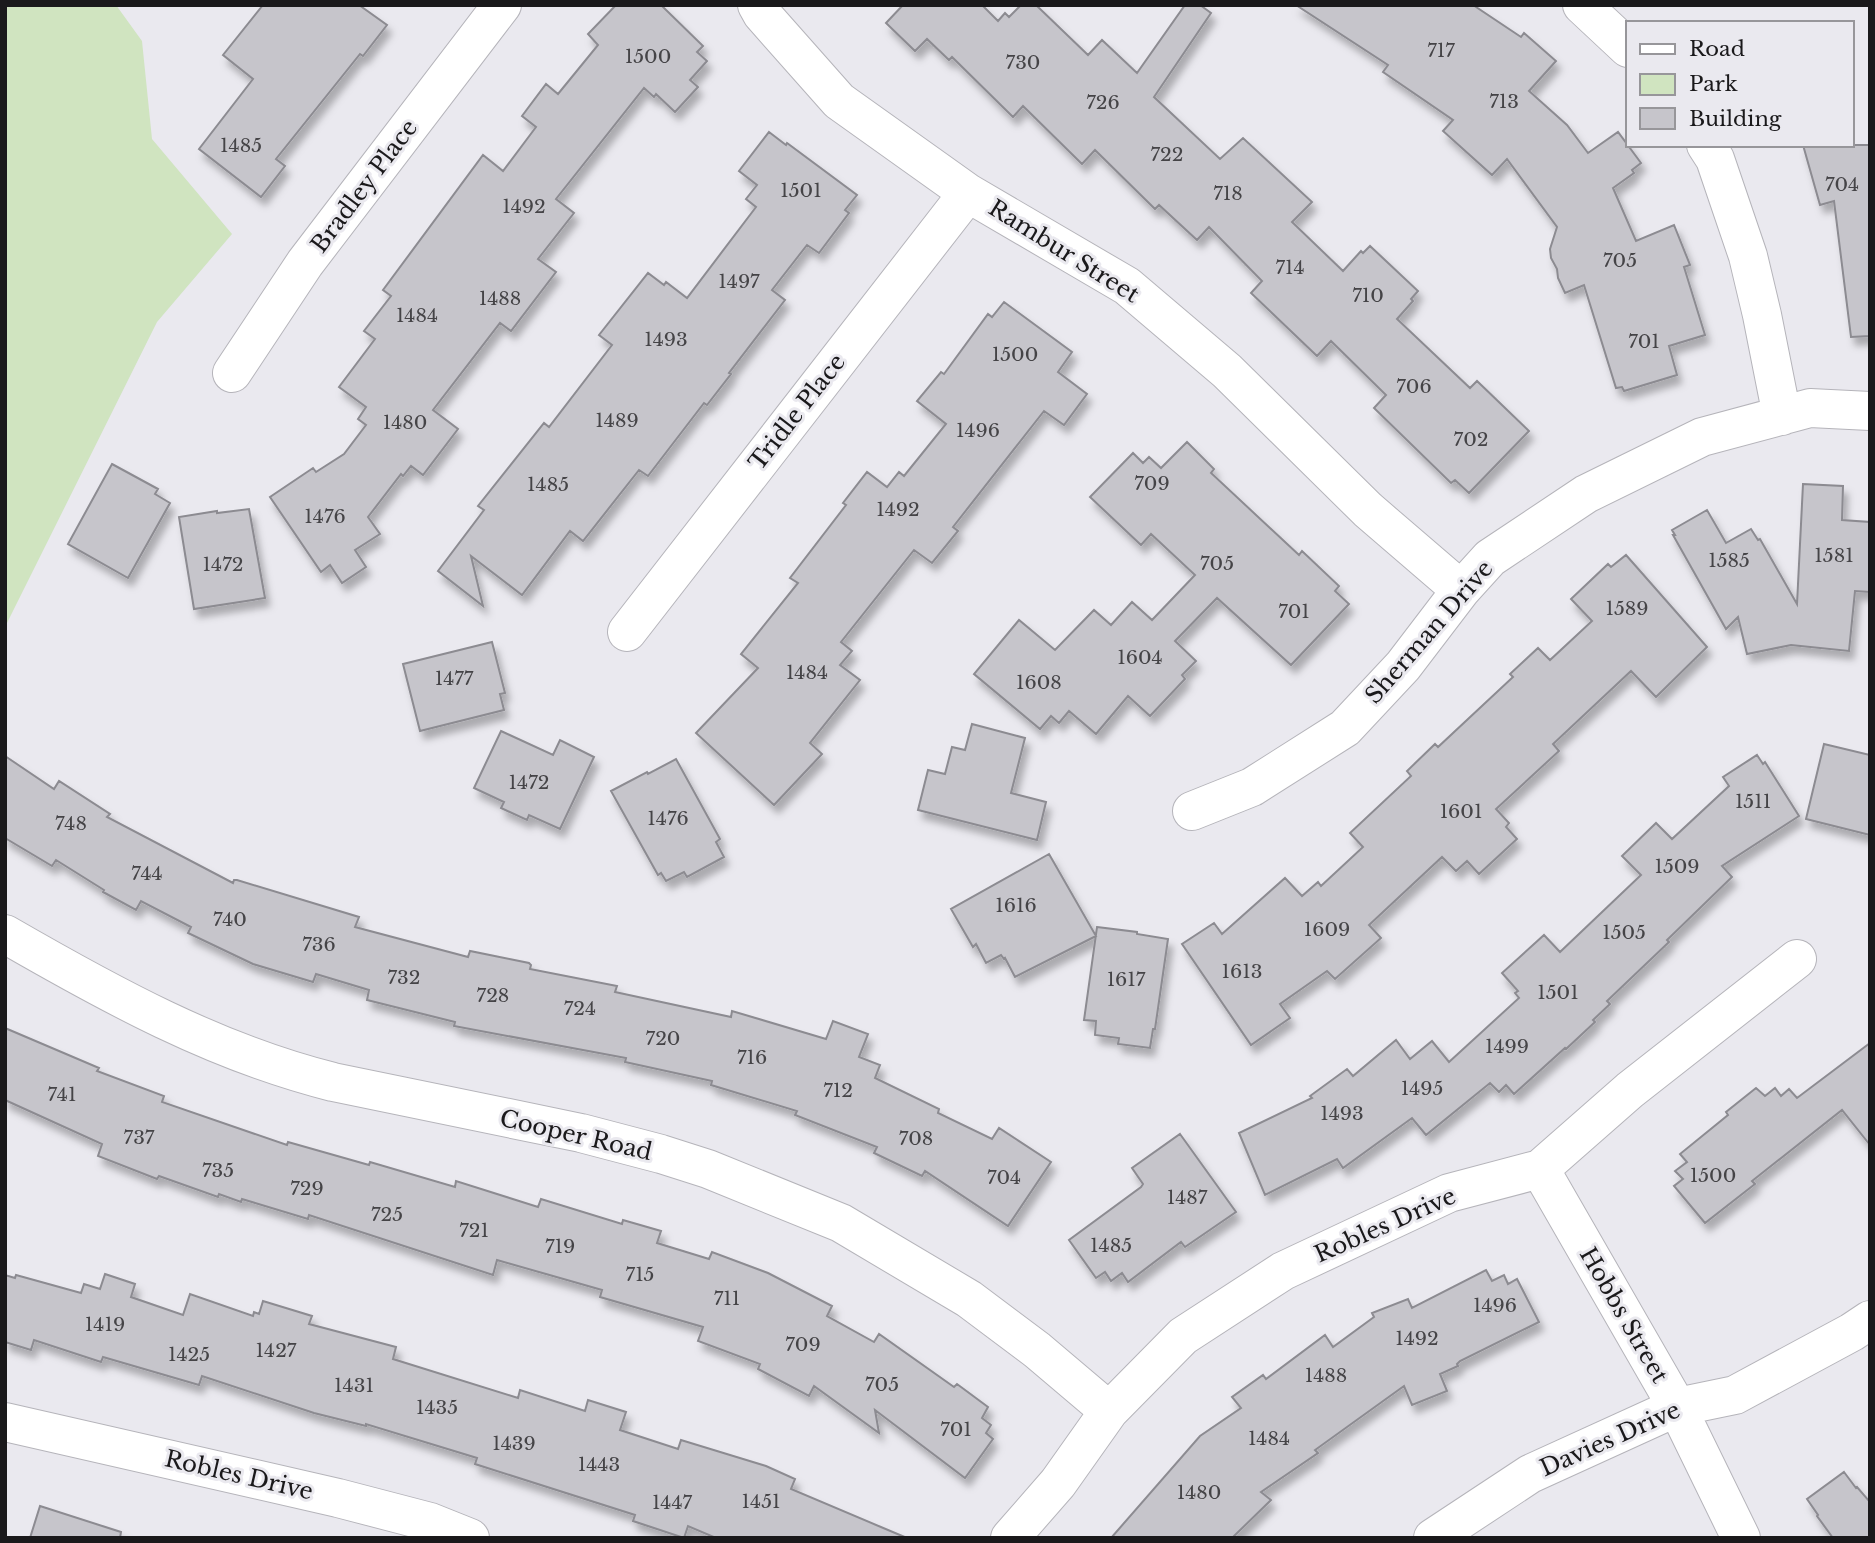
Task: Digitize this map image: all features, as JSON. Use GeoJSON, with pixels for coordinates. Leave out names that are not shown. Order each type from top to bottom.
{"type":"FeatureCollection","features":[{"type":"Feature","properties":{"kind":"street","name":"Bradley Place"},"geometry":{"type":"LineString","coordinates":[[232,373],[305,263],[502,5]]}},
{"type":"Feature","properties":{"kind":"street","name":"Rambur Street"},"geometry":{"type":"LineString","coordinates":[[757,5],[839,101],[968,193],[1128,286],[1227,371],[1368,510],[1461,590]]}},
{"type":"Feature","properties":{"kind":"street"},"geometry":{"type":"LineString","coordinates":[[1582,5],[1626,46]]}},
{"type":"Feature","properties":{"kind":"street"},"geometry":{"type":"LineString","coordinates":[[1707,147],[1715,159],[1748,256],[1782,415]]}},
{"type":"Feature","properties":{"kind":"street","name":"Tridle Place"},"geometry":{"type":"LineString","coordinates":[[626,632],[968,193]]}},
{"type":"Feature","properties":{"kind":"street","name":"Sherman Drive"},"geometry":{"type":"LineString","coordinates":[[1192,811],[1252,788],[1345,728],[1403,666],[1461,590],[1490,558],[1586,494],[1702,437],[1810,408],[1870,411]]}},
{"type":"Feature","properties":{"kind":"street","name":"Cooper Road"},"geometry":{"type":"LineString","coordinates":[[5,934],[102,990],[214,1042],[309,1076],[581,1133],[661,1154],[708,1168],[841,1223],[969,1299],[1037,1350],[1109,1411]]}},
{"type":"Feature","properties":{"kind":"street","name":"Robles Drive"},"geometry":{"type":"LineString","coordinates":[[1010,1538],[1058,1483],[1109,1411],[1183,1336],[1283,1271],[1449,1193],[1540,1169],[1630,1090],[1797,960]]}},
{"type":"Feature","properties":{"kind":"street","name":"Hobbs Street"},"geometry":{"type":"LineString","coordinates":[[1540,1169],[1677,1407],[1741,1538]]}},
{"type":"Feature","properties":{"kind":"street","name":"Davies Drive"},"geometry":{"type":"LineString","coordinates":[[1433,1538],[1530,1474],[1677,1407],[1735,1395],[1870,1320]]}},
{"type":"Feature","properties":{"kind":"street","name":"Robles Drive"},"geometry":{"type":"LineString","coordinates":[[5,1422],[338,1498],[430,1522],[470,1538]]}},
{"type":"Feature","properties":{"kind":"green space"},"geometry":{"type":"Polygon","coordinates":[[[5,5],[116,5],[142,41],[152,139],[232,234],[157,322],[5,627],[5,5]]]}},
{"type":"Feature","properties":{"kind":"building"},"geometry":{"type":"Polygon","coordinates":[[[263,5],[359,5],[387,25],[363,56],[360,54],[276,159],[285,166],[261,197],[199,149],[253,79],[223,55],[263,5]]]}},
{"type":"Feature","properties":{"kind":"building"},"geometry":{"type":"Polygon","coordinates":[[[616,5],[661,5],[703,46],[697,52],[707,61],[690,80],[698,87],[675,112],[656,94],[654,97],[644,88],[556,199],[574,213],[538,259],[556,272],[511,331],[500,323],[433,410],[458,429],[423,475],[411,466],[403,476],[401,474],[368,517],[380,534],[355,550],[366,567],[342,583],[330,565],[321,572],[270,497],[313,468],[316,472],[344,454],[366,425],[358,419],[366,407],[339,387],[375,339],[364,331],[391,296],[383,290],[483,155],[503,171],[536,127],[522,116],[546,84],[558,94],[598,45],[588,34],[616,5]]]}},
{"type":"Feature","properties":{"kind":"building"},"geometry":{"type":"Polygon","coordinates":[[[903,5],[982,5],[998,21],[1005,13],[1009,17],[1021,5],[1036,5],[1088,55],[1102,40],[1137,73],[1185,5],[1200,5],[1211,13],[1154,97],[1220,159],[1243,138],[1312,202],[1292,222],[1343,271],[1361,251],[1363,253],[1370,246],[1418,291],[1397,319],[1470,388],[1477,381],[1529,431],[1469,493],[1455,480],[1451,483],[1374,408],[1386,395],[1331,341],[1317,356],[1251,293],[1262,281],[1209,227],[1197,240],[1159,205],[1155,209],[1095,150],[1082,164],[1023,106],[1013,117],[952,57],[949,60],[927,39],[915,51],[886,23],[903,5]]]}},
{"type":"Feature","properties":{"kind":"building"},"geometry":{"type":"Polygon","coordinates":[[[1296,5],[1473,5],[1521,37],[1524,33],[1556,61],[1529,91],[1567,125],[1588,153],[1618,132],[1626,147],[1629,147],[1641,163],[1632,170],[1634,173],[1613,188],[1636,241],[1674,225],[1690,265],[1684,267],[1705,335],[1669,346],[1677,375],[1624,391],[1622,387],[1616,388],[1584,285],[1565,293],[1558,278],[1550,249],[1557,227],[1507,159],[1492,175],[1443,131],[1453,120],[1383,72],[1388,65],[1296,5]]]}},
{"type":"Feature","properties":{"kind":"building"},"geometry":{"type":"Polygon","coordinates":[[[769,132],[857,195],[845,210],[849,213],[819,253],[807,245],[772,290],[785,300],[729,373],[731,374],[707,405],[704,403],[648,476],[639,470],[583,541],[570,531],[522,595],[471,556],[483,606],[438,571],[484,510],[478,506],[544,423],[549,427],[612,345],[599,335],[648,273],[664,285],[666,282],[687,298],[756,207],[746,199],[757,185],[739,171],[769,132]]]}},
{"type":"Feature","properties":{"kind":"building"},"geometry":{"type":"Polygon","coordinates":[[[1870,145],[1870,336],[1851,337],[1834,201],[1820,205],[1804,147],[1870,145]]]}},
{"type":"Feature","properties":{"kind":"building"},"geometry":{"type":"Polygon","coordinates":[[[1004,302],[1072,352],[1058,372],[1087,394],[1064,425],[1044,411],[953,527],[958,531],[932,563],[914,550],[841,642],[852,651],[840,665],[860,680],[810,743],[822,754],[774,805],[696,733],[758,668],[741,654],[798,583],[790,578],[846,505],[843,503],[867,472],[887,487],[899,472],[904,476],[946,424],[917,401],[941,372],[944,374],[988,314],[992,317],[1004,302]]]}},
{"type":"Feature","properties":{"kind":"building"},"geometry":{"type":"Polygon","coordinates":[[[1187,442],[1214,469],[1211,473],[1299,555],[1302,551],[1339,586],[1335,591],[1349,604],[1291,665],[1217,598],[1175,641],[1196,661],[1182,675],[1185,679],[1150,716],[1128,696],[1096,734],[1069,711],[1059,723],[1051,716],[1040,729],[974,674],[1019,620],[1055,650],[1094,610],[1111,625],[1132,602],[1152,620],[1195,575],[1151,534],[1141,545],[1090,497],[1133,453],[1143,463],[1149,457],[1161,468],[1187,442]]]}},
{"type":"Feature","properties":{"kind":"building"},"geometry":{"type":"Polygon","coordinates":[[[112,464],[158,489],[155,494],[170,503],[128,578],[68,544],[112,464]]]}},
{"type":"Feature","properties":{"kind":"building"},"geometry":{"type":"Polygon","coordinates":[[[1803,484],[1843,486],[1842,520],[1870,522],[1870,592],[1855,591],[1849,651],[1791,645],[1747,654],[1738,617],[1726,629],[1672,530],[1707,510],[1726,543],[1751,529],[1758,540],[1760,539],[1797,604],[1803,484]]]}},
{"type":"Feature","properties":{"kind":"building"},"geometry":{"type":"Polygon","coordinates":[[[249,509],[265,598],[194,609],[179,517],[249,509]]]}},
{"type":"Feature","properties":{"kind":"building"},"geometry":{"type":"Polygon","coordinates":[[[1626,555],[1707,647],[1656,697],[1631,671],[1553,744],[1559,751],[1496,809],[1509,823],[1506,827],[1517,839],[1479,874],[1467,861],[1456,871],[1442,857],[1369,925],[1381,938],[1335,979],[1327,971],[1280,1004],[1290,1018],[1251,1045],[1182,944],[1214,923],[1222,934],[1285,878],[1302,896],[1318,882],[1321,886],[1363,847],[1350,833],[1411,776],[1407,771],[1435,744],[1438,747],[1513,677],[1510,674],[1538,648],[1550,660],[1592,621],[1571,599],[1608,564],[1611,567],[1626,555]]]}},
{"type":"Feature","properties":{"kind":"building"},"geometry":{"type":"Polygon","coordinates":[[[492,642],[505,693],[500,694],[504,710],[420,731],[403,664],[492,642]]]}},
{"type":"Feature","properties":{"kind":"building"},"geometry":{"type":"Polygon","coordinates":[[[972,724],[1025,738],[1011,793],[1046,802],[1037,840],[918,810],[928,770],[945,774],[952,747],[965,750],[972,724]]]}},
{"type":"Feature","properties":{"kind":"building"},"geometry":{"type":"Polygon","coordinates":[[[501,731],[553,755],[560,740],[594,757],[560,829],[529,815],[527,820],[501,808],[504,802],[474,788],[501,731]]]}},
{"type":"Feature","properties":{"kind":"building"},"geometry":{"type":"Polygon","coordinates":[[[1824,744],[1870,755],[1870,835],[1806,819],[1824,744]]]}},
{"type":"Feature","properties":{"kind":"building"},"geometry":{"type":"Polygon","coordinates":[[[1757,755],[1763,764],[1765,762],[1799,816],[1722,866],[1732,877],[1607,1001],[1610,1004],[1593,1020],[1595,1022],[1566,1049],[1514,1094],[1506,1085],[1499,1092],[1490,1083],[1426,1135],[1412,1118],[1343,1168],[1337,1159],[1265,1195],[1239,1133],[1312,1098],[1310,1096],[1347,1069],[1353,1076],[1396,1040],[1410,1059],[1432,1041],[1449,1062],[1519,998],[1515,993],[1518,991],[1502,973],[1544,935],[1560,952],[1641,875],[1622,856],[1656,823],[1672,839],[1729,786],[1723,777],[1757,755]]]}},
{"type":"Feature","properties":{"kind":"building"},"geometry":{"type":"Polygon","coordinates":[[[5,756],[54,789],[59,781],[110,814],[107,817],[233,883],[237,880],[359,917],[355,927],[468,957],[470,951],[529,963],[530,969],[617,986],[615,992],[731,1017],[732,1011],[826,1039],[833,1021],[868,1034],[859,1057],[880,1065],[875,1078],[992,1139],[999,1128],[1051,1162],[1008,1226],[925,1171],[922,1176],[874,1153],[877,1147],[795,1115],[797,1111],[711,1085],[712,1081],[625,1062],[626,1058],[454,1026],[455,1022],[367,1000],[369,990],[316,974],[313,982],[253,964],[188,933],[191,927],[141,901],[136,910],[103,892],[104,890],[56,860],[52,866],[5,838],[5,756]]]}},
{"type":"Feature","properties":{"kind":"building"},"geometry":{"type":"Polygon","coordinates":[[[676,759],[720,839],[716,842],[724,857],[687,877],[684,872],[666,881],[661,873],[658,875],[611,791],[676,759]]]}},
{"type":"Feature","properties":{"kind":"building"},"geometry":{"type":"Polygon","coordinates":[[[1049,854],[1096,936],[1015,977],[1001,955],[986,963],[976,944],[973,947],[951,909],[1049,854]]]}},
{"type":"Feature","properties":{"kind":"building"},"geometry":{"type":"Polygon","coordinates":[[[1097,927],[1168,939],[1150,1048],[1118,1044],[1119,1038],[1095,1035],[1096,1021],[1084,1020],[1097,927]]]}},
{"type":"Feature","properties":{"kind":"building"},"geometry":{"type":"Polygon","coordinates":[[[5,1028],[99,1068],[97,1071],[164,1096],[162,1102],[287,1145],[288,1142],[369,1165],[370,1162],[455,1187],[456,1181],[538,1207],[541,1199],[622,1224],[623,1220],[661,1231],[657,1243],[709,1259],[712,1252],[768,1273],[832,1306],[827,1316],[874,1342],[879,1334],[954,1387],[957,1384],[988,1407],[982,1418],[991,1425],[986,1433],[993,1439],[965,1478],[875,1410],[879,1433],[814,1386],[809,1396],[758,1369],[760,1364],[698,1341],[703,1327],[600,1297],[602,1290],[497,1260],[493,1275],[309,1215],[308,1219],[242,1199],[241,1202],[219,1194],[218,1197],[159,1176],[157,1179],[98,1156],[102,1144],[5,1100],[5,1028]]]}},
{"type":"Feature","properties":{"kind":"building"},"geometry":{"type":"Polygon","coordinates":[[[1870,1043],[1870,1145],[1842,1110],[1752,1181],[1755,1184],[1705,1223],[1674,1186],[1683,1179],[1675,1171],[1687,1162],[1680,1154],[1756,1088],[1765,1096],[1775,1088],[1781,1096],[1789,1089],[1797,1098],[1870,1043]]]}},
{"type":"Feature","properties":{"kind":"building"},"geometry":{"type":"Polygon","coordinates":[[[1180,1134],[1236,1212],[1185,1247],[1181,1242],[1128,1282],[1122,1273],[1111,1281],[1105,1272],[1096,1278],[1069,1240],[1141,1187],[1143,1184],[1132,1168],[1180,1134]]]}},
{"type":"Feature","properties":{"kind":"building"},"geometry":{"type":"Polygon","coordinates":[[[1486,1270],[1492,1281],[1504,1275],[1508,1284],[1517,1279],[1539,1322],[1460,1361],[1458,1366],[1440,1374],[1447,1391],[1412,1405],[1404,1386],[1315,1450],[1318,1453],[1261,1492],[1271,1500],[1232,1538],[1111,1538],[1200,1436],[1241,1408],[1232,1397],[1263,1375],[1266,1379],[1325,1335],[1333,1347],[1374,1317],[1372,1313],[1408,1299],[1412,1308],[1486,1270]]]}},
{"type":"Feature","properties":{"kind":"building"},"geometry":{"type":"Polygon","coordinates":[[[105,1274],[135,1284],[131,1297],[183,1315],[190,1294],[253,1316],[254,1312],[259,1314],[263,1301],[312,1316],[309,1324],[396,1347],[393,1359],[518,1398],[520,1390],[585,1411],[588,1400],[626,1412],[620,1430],[678,1449],[681,1440],[766,1466],[795,1479],[791,1489],[907,1538],[716,1538],[688,1526],[684,1538],[633,1521],[635,1515],[475,1464],[477,1458],[366,1424],[314,1413],[202,1376],[199,1385],[103,1357],[101,1362],[34,1340],[31,1350],[5,1342],[5,1275],[15,1278],[16,1275],[81,1293],[84,1284],[100,1289],[105,1274]]]}},
{"type":"Feature","properties":{"kind":"building"},"geometry":{"type":"Polygon","coordinates":[[[1844,1472],[1870,1502],[1870,1538],[1833,1538],[1807,1499],[1844,1472]]]}},
{"type":"Feature","properties":{"kind":"building"},"geometry":{"type":"Polygon","coordinates":[[[40,1506],[121,1532],[120,1538],[30,1538],[40,1506]]]}}]}
